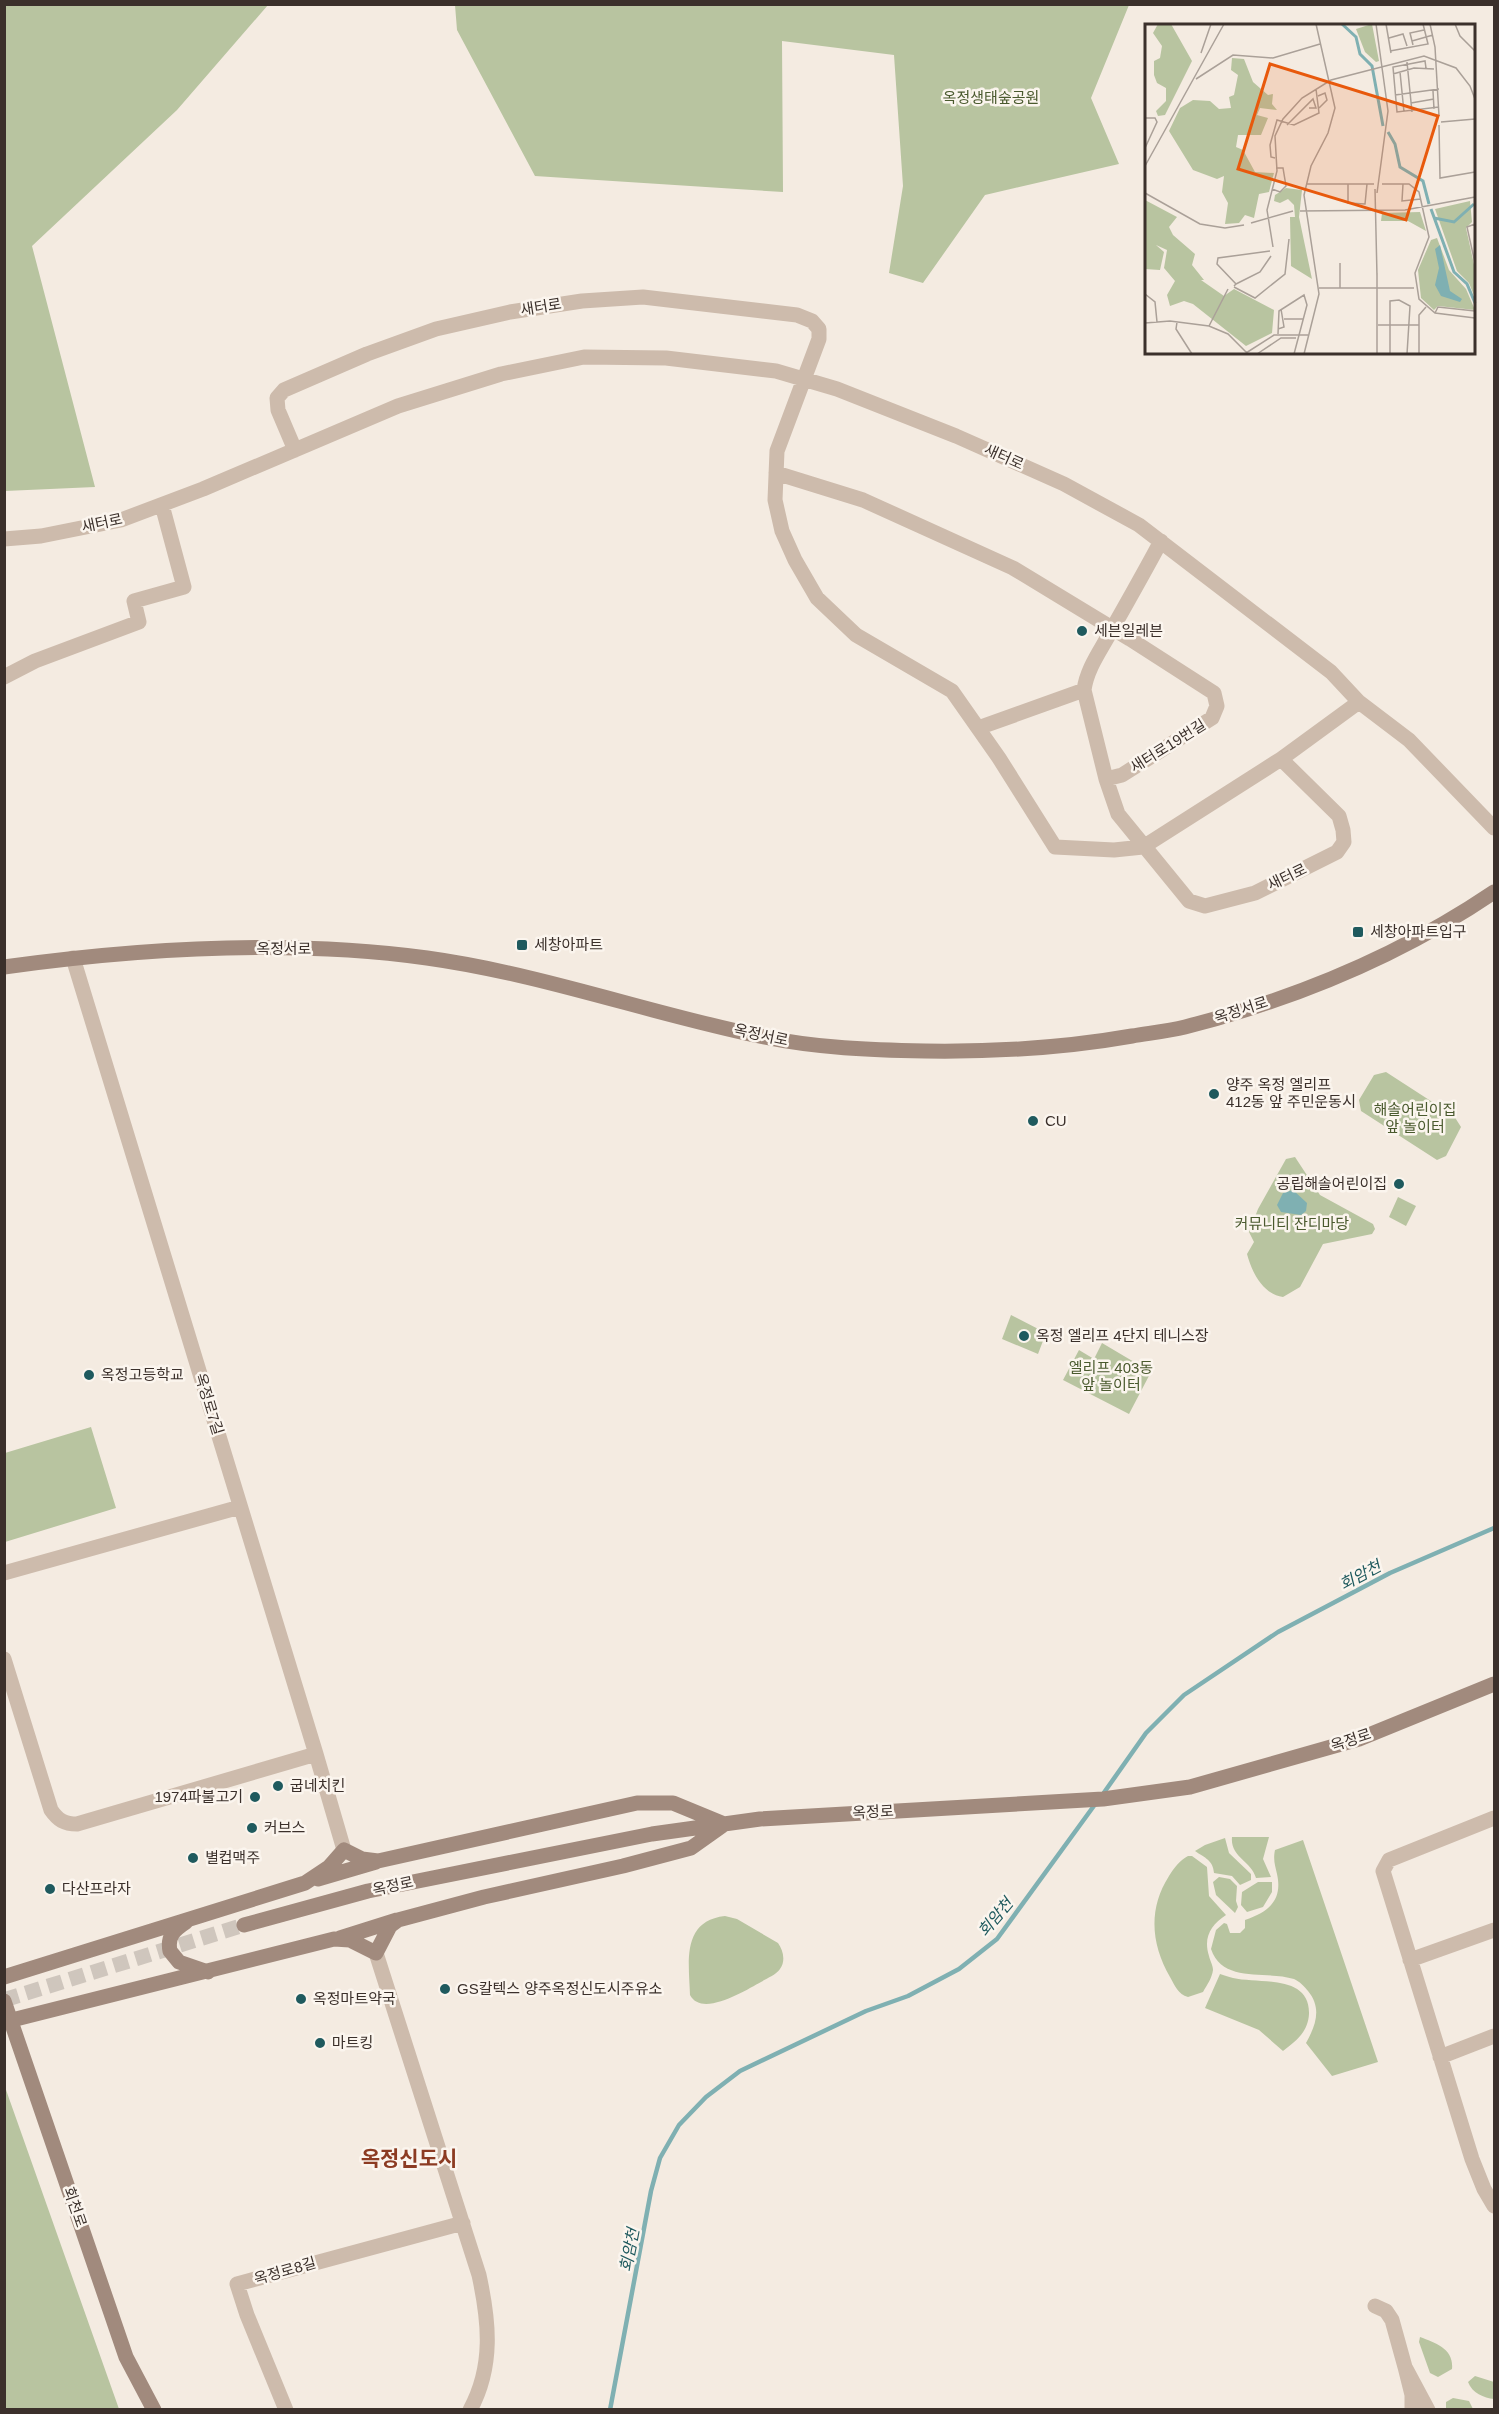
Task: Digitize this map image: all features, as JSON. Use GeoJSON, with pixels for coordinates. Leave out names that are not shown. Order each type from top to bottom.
{"type":"FeatureCollection","features":[{"type":"Feature","properties":{"kind":"main road","name":"옥정서로"},"geometry":{"type":"LineString","coordinates":[[4,967],[152,950],[314,949],[422,957],[490,967],[643,1009],[764,1037],[827,1047],[893,1051],[982,1052],[1103,1041],[1183,1028],[1252,1007],[1370,963],[1417,940],[1494,892]]}},
{"type":"Feature","properties":{"kind":"main road","name":"옥정로"},"geometry":{"type":"LineString","coordinates":[[244,1925],[368,1892],[652,1834],[760,1819],[1104,1799],[1190,1787],[1359,1739],[1494,1684]]}},
{"type":"Feature","properties":{"kind":"main road"},"geometry":{"type":"LineString","coordinates":[[4,1977],[378,1861],[637,1803],[673,1803],[724,1824]]}},
{"type":"Feature","properties":{"kind":"main road"},"geometry":{"type":"LineString","coordinates":[[7,2021],[208,1972],[484,1897],[623,1866],[691,1848],[724,1824]]}},
{"type":"Feature","properties":{"kind":"main road"},"geometry":{"type":"LineString","coordinates":[[305,1884],[329,1867],[344,1850],[362,1859],[378,1861]]}},
{"type":"Feature","properties":{"kind":"main road"},"geometry":{"type":"LineString","coordinates":[[191,1919],[174,1930],[169,1942],[170,1951],[178,1962],[208,1972]]}},
{"type":"Feature","properties":{"kind":"main road"},"geometry":{"type":"LineString","coordinates":[[334,1939],[350,1940],[376,1953],[388,1930],[398,1920]]}},
{"type":"Feature","properties":{"kind":"main road","name":"회천로"},"geometry":{"type":"LineString","coordinates":[[4,2001],[7,2021],[126,2357],[154,2409]]}},
{"type":"Feature","properties":{"kind":"street","name":"새터로"},"geometry":{"type":"LineString","coordinates":[[295,450],[278,410],[277,398],[284,390],[367,354],[436,330],[510,312],[582,301],[642,297],[796,315],[812,321],[819,328],[817,346],[777,451],[775,501],[782,531],[795,560],[817,598],[856,635],[952,691],[1054,847],[1114,850],[1143,846],[1281,759],[1359,702]]}},
{"type":"Feature","properties":{"kind":"street","name":"새터로"},"geometry":{"type":"LineString","coordinates":[[4,539],[41,536],[121,520],[398,406],[501,374],[584,357],[666,358],[776,371],[837,389],[956,436],[1064,484],[1139,525],[1331,672],[1359,702],[1409,740],[1494,828]]}},
{"type":"Feature","properties":{"kind":"street"},"geometry":{"type":"LineString","coordinates":[[776,473],[862,500],[981,552],[1013,568],[1113,628]]}},
{"type":"Feature","properties":{"kind":"street"},"geometry":{"type":"LineString","coordinates":[[4,677],[35,661],[139,622],[134,601],[184,587],[162,505]]}},
{"type":"Feature","properties":{"kind":"street"},"geometry":{"type":"LineString","coordinates":[[1106,779],[1084,690],[1086,675],[1161,541]]}},
{"type":"Feature","properties":{"kind":"street","name":"새터로19번길"},"geometry":{"type":"LineString","coordinates":[[1106,779],[1122,775],[1196,730],[1212,718],[1217,706],[1214,693],[1113,628]]}},
{"type":"Feature","properties":{"kind":"street"},"geometry":{"type":"LineString","coordinates":[[978,728],[1084,690]]}},
{"type":"Feature","properties":{"kind":"street","name":"새터로"},"geometry":{"type":"LineString","coordinates":[[1106,779],[1118,814],[1188,901],[1205,906],[1254,893],[1337,852],[1344,842],[1339,816],[1281,759]]}},
{"type":"Feature","properties":{"kind":"street","name":"옥정로7길"},"geometry":{"type":"LineString","coordinates":[[73,958],[344,1850]]}},
{"type":"Feature","properties":{"kind":"street"},"geometry":{"type":"LineString","coordinates":[[4,1573],[240,1507]]}},
{"type":"Feature","properties":{"kind":"street"},"geometry":{"type":"LineString","coordinates":[[4,1659],[51,1810],[61,1821],[68,1824],[77,1824],[316,1754]]}},
{"type":"Feature","properties":{"kind":"street"},"geometry":{"type":"LineString","coordinates":[[1494,1818],[1389,1860],[1386,1863],[1384,1876],[1472,2159],[1484,2189],[1494,2206]]}},
{"type":"Feature","properties":{"kind":"street"},"geometry":{"type":"LineString","coordinates":[[1410,1960],[1494,1930]]}},
{"type":"Feature","properties":{"kind":"street"},"geometry":{"type":"LineString","coordinates":[[376,1953],[463,2223],[488,2313],[489,2348],[481,2385],[471,2409]]}},
{"type":"Feature","properties":{"kind":"street"},"geometry":{"type":"LineString","coordinates":[[1440,2058],[1494,2036]]}},
{"type":"Feature","properties":{"kind":"street","name":"옥정로8길"},"geometry":{"type":"LineString","coordinates":[[286,2409],[247,2315],[237,2284],[463,2223]]}},
{"type":"Feature","properties":{"kind":"street"},"geometry":{"type":"LineString","coordinates":[[1375,2306],[1386,2311],[1392,2320],[1412,2395],[1412,2409]]}},
{"type":"Feature","properties":{"kind":"street"},"geometry":{"type":"LineString","coordinates":[[1405,2367],[1428,2409]]}},
{"type":"Feature","properties":{"kind":"green space"},"geometry":{"type":"Polygon","coordinates":[[[4,5],[268,5],[177,110],[32,246],[95,487],[5,491],[4,5]]]}},
{"type":"Feature","properties":{"kind":"green space","name":"옥정생태숲공원"},"geometry":{"type":"Polygon","coordinates":[[[455,5],[1129,5],[1091,98],[1119,164],[985,195],[923,283],[889,273],[903,186],[894,55],[782,41],[783,192],[535,176],[457,30],[455,5]]]}},
{"type":"Feature","properties":{"kind":"green space","name":"해솔어린이집 앞 놀이터"},"geometry":{"type":"Polygon","coordinates":[[[1386,1072],[1454,1116],[1461,1127],[1446,1156],[1437,1160],[1361,1111],[1359,1100],[1374,1075],[1386,1072]]]}},
{"type":"Feature","properties":{"kind":"green space","name":"커뮤니티 잔디마당"},"geometry":{"type":"Polygon","coordinates":[[[1295,1157],[1320,1195],[1373,1224],[1375,1229],[1372,1234],[1323,1244],[1300,1287],[1283,1297],[1270,1292],[1259,1282],[1247,1254],[1254,1242],[1249,1232],[1258,1209],[1286,1159],[1295,1157]]]}},
{"type":"Feature","properties":{"kind":"green space"},"geometry":{"type":"Polygon","coordinates":[[[1398,1197],[1416,1206],[1406,1226],[1389,1217],[1398,1197]]]}},
{"type":"Feature","properties":{"kind":"green space","name":"옥정 엘리프 4단지 테니스장"},"geometry":{"type":"Polygon","coordinates":[[[1011,1315],[1046,1333],[1038,1354],[1002,1339],[1011,1315]]]}},
{"type":"Feature","properties":{"kind":"green space","name":"엘리프 403동 앞 놀이터"},"geometry":{"type":"Polygon","coordinates":[[[1102,1343],[1151,1372],[1129,1414],[1063,1380],[1079,1350],[1094,1359],[1102,1343]]]}},
{"type":"Feature","properties":{"kind":"green space"},"geometry":{"type":"Polygon","coordinates":[[[91,1427],[116,1508],[5,1542],[5,1453],[91,1427]]]}},
{"type":"Feature","properties":{"kind":"green space"},"geometry":{"type":"Polygon","coordinates":[[[1232,1837],[1269,1837],[1263,1859],[1271,1877],[1256,1878],[1250,1867],[1234,1849],[1232,1837]]]}},
{"type":"Feature","properties":{"kind":"green space"},"geometry":{"type":"Polygon","coordinates":[[[1225,1838],[1229,1853],[1251,1874],[1251,1880],[1240,1885],[1232,1876],[1214,1873],[1210,1862],[1195,1851],[1225,1838]]]}},
{"type":"Feature","properties":{"kind":"green space"},"geometry":{"type":"Polygon","coordinates":[[[1303,1840],[1378,2062],[1332,2076],[1306,2043],[1315,2023],[1316,2010],[1312,1997],[1305,1988],[1294,1979],[1235,1972],[1217,1960],[1211,1949],[1216,1930],[1224,1923],[1227,1924],[1230,1933],[1240,1933],[1245,1928],[1245,1920],[1261,1913],[1272,1904],[1278,1891],[1275,1850],[1303,1840]]]}},
{"type":"Feature","properties":{"kind":"green space"},"geometry":{"type":"Polygon","coordinates":[[[1188,1856],[1192,1856],[1207,1867],[1209,1896],[1226,1915],[1212,1927],[1208,1937],[1207,1949],[1213,1966],[1210,1979],[1203,1992],[1188,1997],[1177,1989],[1164,1965],[1154,1926],[1162,1888],[1175,1867],[1188,1856]]]}},
{"type":"Feature","properties":{"kind":"green space"},"geometry":{"type":"Polygon","coordinates":[[[1219,1877],[1230,1879],[1237,1886],[1238,1907],[1235,1913],[1216,1895],[1213,1882],[1219,1877]]]}},
{"type":"Feature","properties":{"kind":"green space"},"geometry":{"type":"Polygon","coordinates":[[[1258,1882],[1272,1882],[1272,1892],[1263,1907],[1247,1912],[1241,1905],[1242,1892],[1258,1882]]]}},
{"type":"Feature","properties":{"kind":"green space"},"geometry":{"type":"Polygon","coordinates":[[[725,1916],[737,1919],[778,1943],[783,1963],[776,1973],[745,1991],[724,2000],[704,2004],[696,2001],[690,1995],[691,1945],[694,1935],[701,1926],[725,1916]]]}},
{"type":"Feature","properties":{"kind":"green space"},"geometry":{"type":"Polygon","coordinates":[[[1220,1974],[1244,1980],[1281,1983],[1301,1992],[1307,2001],[1309,2014],[1304,2031],[1283,2051],[1259,2030],[1205,2008],[1220,1974]]]}},
{"type":"Feature","properties":{"kind":"green space"},"geometry":{"type":"Polygon","coordinates":[[[5,2087],[119,2409],[5,2409],[5,2087]]]}},
{"type":"Feature","properties":{"kind":"green space"},"geometry":{"type":"Polygon","coordinates":[[[1420,2337],[1438,2344],[1447,2352],[1452,2362],[1452,2369],[1438,2377],[1430,2373],[1419,2342],[1420,2337]]]}},
{"type":"Feature","properties":{"kind":"green space"},"geometry":{"type":"Polygon","coordinates":[[[1475,2376],[1494,2382],[1494,2399],[1482,2396],[1472,2389],[1468,2382],[1475,2376]]]}},
{"type":"Feature","properties":{"kind":"green space"},"geometry":{"type":"Polygon","coordinates":[[[1453,2398],[1469,2401],[1473,2409],[1446,2409],[1446,2402],[1453,2398]]]}},
{"type":"Feature","properties":{"kind":"water"},"geometry":{"type":"Polygon","coordinates":[[[1293,1190],[1307,1203],[1306,1211],[1301,1215],[1281,1212],[1277,1205],[1283,1193],[1293,1190]]]}},
{"type":"Feature","properties":{"kind":"waterway","name":"회암천"},"geometry":{"type":"LineString","coordinates":[[1103,1794],[1146,1733],[1184,1695],[1278,1632],[1390,1573],[1494,1528]]}},
{"type":"Feature","properties":{"kind":"waterway","name":"회암천"},"geometry":{"type":"LineString","coordinates":[[610,2410],[651,2191],[660,2158],[679,2125],[706,2097],[740,2071],[866,2011],[908,1996],[959,1969],[997,1939],[1096,1803]]}},
{"type":"Feature","properties":{"kind":"tunnel"},"geometry":{"type":"LineString","coordinates":[[4,2000],[244,1925]]}},
{"type":"Feature","properties":{"kind":"place","name":"세븐일레븐"},"geometry":{"type":"Point","coordinates":[1082,631]}},
{"type":"Feature","properties":{"kind":"place","name":"세창아파트입구"},"geometry":{"type":"Point","coordinates":[1358,932]}},
{"type":"Feature","properties":{"kind":"place","name":"세창아파트"},"geometry":{"type":"Point","coordinates":[522,945]}},
{"type":"Feature","properties":{"kind":"place","name":"양주 옥정 엘리프 412동 앞 주민운동시"},"geometry":{"type":"Point","coordinates":[1214,1094]}},
{"type":"Feature","properties":{"kind":"place","name":"CU"},"geometry":{"type":"Point","coordinates":[1033,1121]}},
{"type":"Feature","properties":{"kind":"place","name":"공립해솔어린이집"},"geometry":{"type":"Point","coordinates":[1399,1184]}},
{"type":"Feature","properties":{"kind":"place","name":"옥정 엘리프 4단지 테니스장"},"geometry":{"type":"Point","coordinates":[1024,1336]}},
{"type":"Feature","properties":{"kind":"place","name":"옥정고등학교"},"geometry":{"type":"Point","coordinates":[89,1375]}},
{"type":"Feature","properties":{"kind":"place","name":"굽네치킨"},"geometry":{"type":"Point","coordinates":[278,1786]}},
{"type":"Feature","properties":{"kind":"place","name":"1974파불고기"},"geometry":{"type":"Point","coordinates":[255,1797]}},
{"type":"Feature","properties":{"kind":"place","name":"커브스"},"geometry":{"type":"Point","coordinates":[252,1828]}},
{"type":"Feature","properties":{"kind":"place","name":"별컵맥주"},"geometry":{"type":"Point","coordinates":[193,1858]}},
{"type":"Feature","properties":{"kind":"place","name":"다산프라자"},"geometry":{"type":"Point","coordinates":[50,1889]}},
{"type":"Feature","properties":{"kind":"place","name":"GS칼텍스 양주옥정신도시주유소"},"geometry":{"type":"Point","coordinates":[445,1989]}},
{"type":"Feature","properties":{"kind":"place","name":"옥정마트약국"},"geometry":{"type":"Point","coordinates":[301,1999]}},
{"type":"Feature","properties":{"kind":"place","name":"마트킹"},"geometry":{"type":"Point","coordinates":[320,2043]}},
{"type":"Feature","properties":{"kind":"district","name":"옥정신도시"},"geometry":{"type":"Point","coordinates":[409,2159]}}]}
